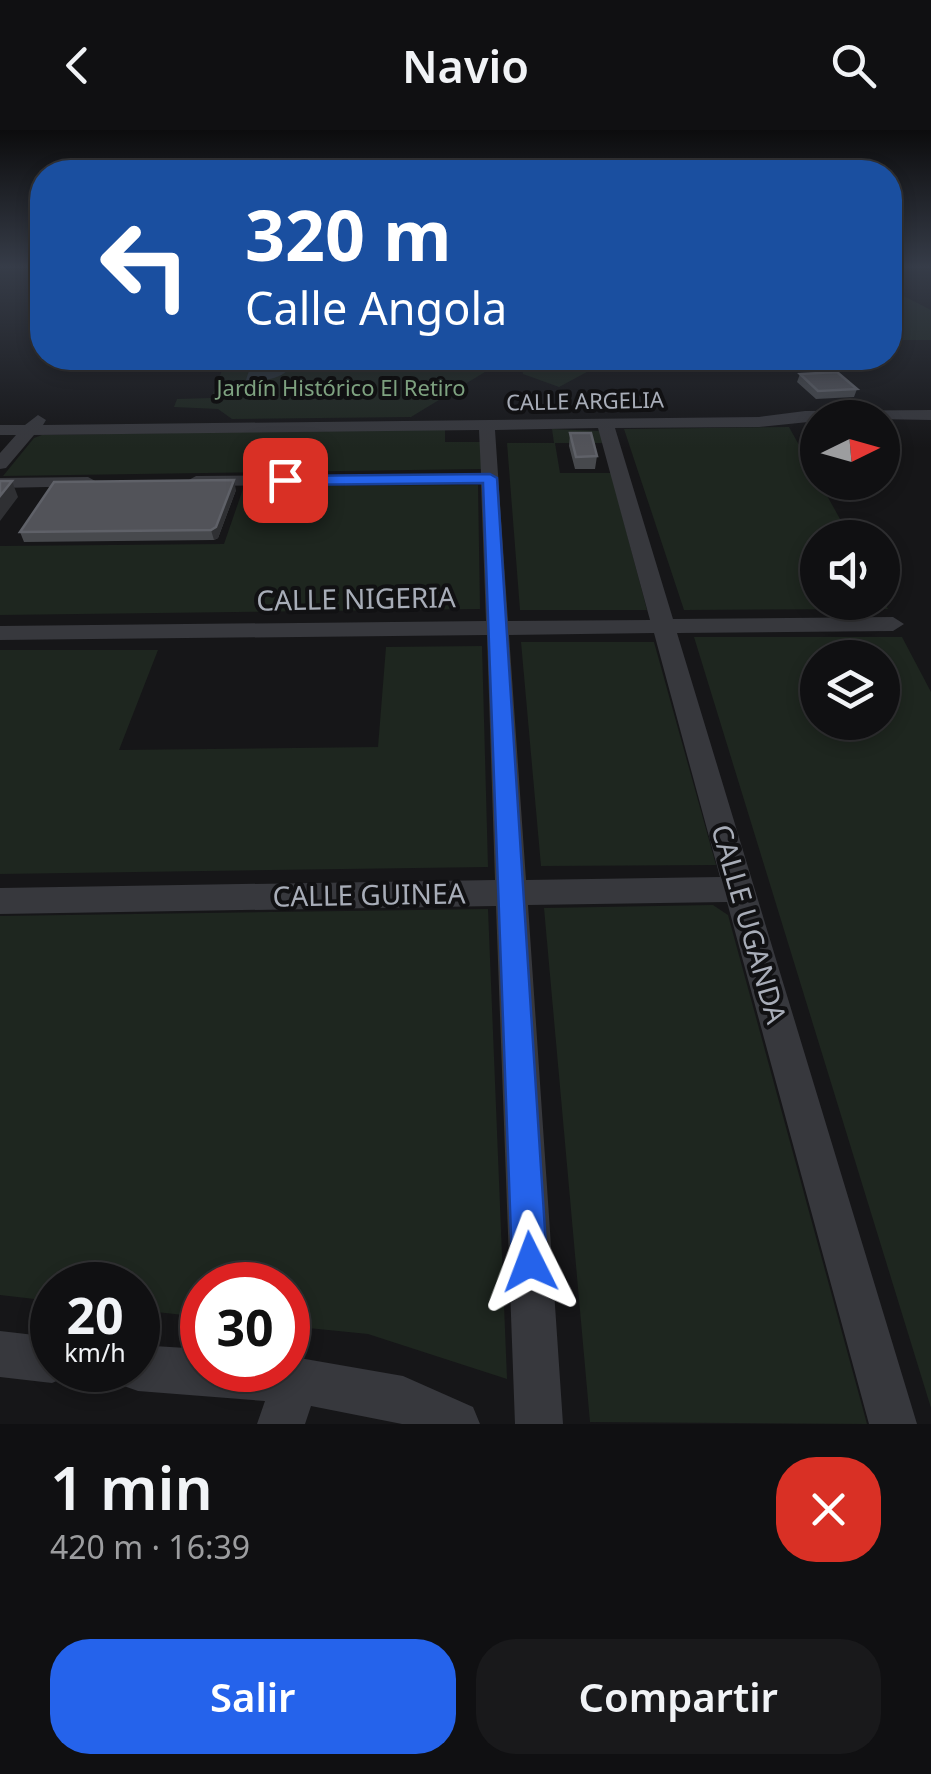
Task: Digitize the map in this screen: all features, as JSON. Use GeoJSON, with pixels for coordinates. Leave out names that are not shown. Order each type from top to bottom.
{"type":"FeatureCollection","features":[{"type":"Feature","properties":{"kind":"street"},"geometry":{"type":"LineString","coordinates":[[0,464],[45,410]]}},
{"type":"Feature","properties":{"kind":"street"},"geometry":{"type":"LineString","coordinates":[[900,412],[931,412]]}},
{"type":"Feature","properties":{"kind":"street","name":"CALLE ARGELIA"},"geometry":{"type":"LineString","coordinates":[[0,430],[605,423],[931,412]]}},
{"type":"Feature","properties":{"kind":"street","name":"CALLE UGANDA"},"geometry":{"type":"LineString","coordinates":[[605,423],[893,1424]]}},
{"type":"Feature","properties":{"kind":"street"},"geometry":{"type":"LineString","coordinates":[[487,424],[539,1424]]}},
{"type":"Feature","properties":{"kind":"street"},"geometry":{"type":"LineString","coordinates":[[177,481],[490,478]]}},
{"type":"Feature","properties":{"kind":"street"},"geometry":{"type":"LineString","coordinates":[[0,483],[98,482],[82,509]]}},
{"type":"Feature","properties":{"kind":"street","name":"CALLE NIGERIA"},"geometry":{"type":"LineString","coordinates":[[0,633],[892,624]]}},
{"type":"Feature","properties":{"kind":"street","name":"CALLE GUINEA"},"geometry":{"type":"LineString","coordinates":[[0,901],[739,888]]}},
{"type":"Feature","properties":{"kind":"street"},"geometry":{"type":"LineString","coordinates":[[0,1354],[30,1357]]}},
{"type":"Feature","properties":{"kind":"street"},"geometry":{"type":"LineString","coordinates":[[160,1373],[289,1402],[403,1400],[456,1424]]}},
{"type":"Feature","properties":{"kind":"green space"},"geometry":{"type":"Polygon","coordinates":[[[902,327],[931,327],[931,340],[902,340],[902,327]]]}},
{"type":"Feature","properties":{"kind":"green space","name":"Jardín Histórico El Retiro"},"geometry":{"type":"Polygon","coordinates":[[[222,370],[488,370],[411,417],[232,419],[218,409],[174,407],[177,399],[211,398],[222,370]]]}},
{"type":"Feature","properties":{"kind":"green space"},"geometry":{"type":"Polygon","coordinates":[[[522,370],[591,370],[559,387],[523,374],[522,370]]]}},
{"type":"Feature","properties":{"kind":"green space"},"geometry":{"type":"Polygon","coordinates":[[[789,427],[800,447],[800,500],[829,500],[841,520],[800,520],[800,609],[684,610],[624,429],[789,427]]]}},
{"type":"Feature","properties":{"kind":"green space"},"geometry":{"type":"Polygon","coordinates":[[[445,429],[445,442],[480,442],[482,469],[3,476],[34,438],[42,435],[445,429]]]}},
{"type":"Feature","properties":{"kind":"green space"},"geometry":{"type":"Polygon","coordinates":[[[552,429],[601,431],[603,443],[555,443],[560,473],[611,473],[647,610],[520,610],[507,443],[554,443],[552,429]]]}},
{"type":"Feature","properties":{"kind":"green space"},"geometry":{"type":"Polygon","coordinates":[[[478,485],[480,609],[0,615],[0,546],[224,544],[244,486],[478,485]]]}},
{"type":"Feature","properties":{"kind":"green space"},"geometry":{"type":"Polygon","coordinates":[[[694,637],[902,637],[931,692],[931,1408],[694,637]]]}},
{"type":"Feature","properties":{"kind":"green space"},"geometry":{"type":"Polygon","coordinates":[[[521,642],[654,642],[716,865],[541,866],[521,642]]]}},
{"type":"Feature","properties":{"kind":"green space"},"geometry":{"type":"Polygon","coordinates":[[[482,646],[488,867],[0,874],[0,650],[158,650],[119,750],[378,747],[386,647],[482,646]]]}},
{"type":"Feature","properties":{"kind":"green space"},"geometry":{"type":"Polygon","coordinates":[[[713,905],[728,915],[867,1424],[590,1422],[544,908],[713,905]]]}},
{"type":"Feature","properties":{"kind":"green space"},"geometry":{"type":"Polygon","coordinates":[[[488,909],[507,1379],[368,1334],[310,1328],[310,1262],[180,1262],[180,1315],[160,1312],[160,1262],[30,1262],[30,1298],[0,1295],[0,916],[488,909]]]}},
{"type":"Feature","properties":{"kind":"shaded area"},"geometry":{"type":"Polygon","coordinates":[[[249,370],[288,370],[276,377],[246,380],[249,370]]]}},
{"type":"Feature","properties":{"kind":"building"},"geometry":{"type":"Polygon","coordinates":[[[837,372],[857,389],[818,391],[800,374],[837,372]]]}},
{"type":"Feature","properties":{"kind":"building"},"geometry":{"type":"Polygon","coordinates":[[[570,433],[591,433],[597,456],[576,457],[570,433]]]}},
{"type":"Feature","properties":{"kind":"building"},"geometry":{"type":"Polygon","coordinates":[[[234,480],[216,527],[211,530],[20,532],[54,482],[234,480]]]}},
{"type":"Feature","properties":{"kind":"building"},"geometry":{"type":"Polygon","coordinates":[[[0,481],[12,481],[0,496],[0,481]]]}},
{"type":"Feature","properties":{"kind":"route"},"geometry":{"type":"LineString","coordinates":[[285,480],[490,478],[530,1262]]}}]}
